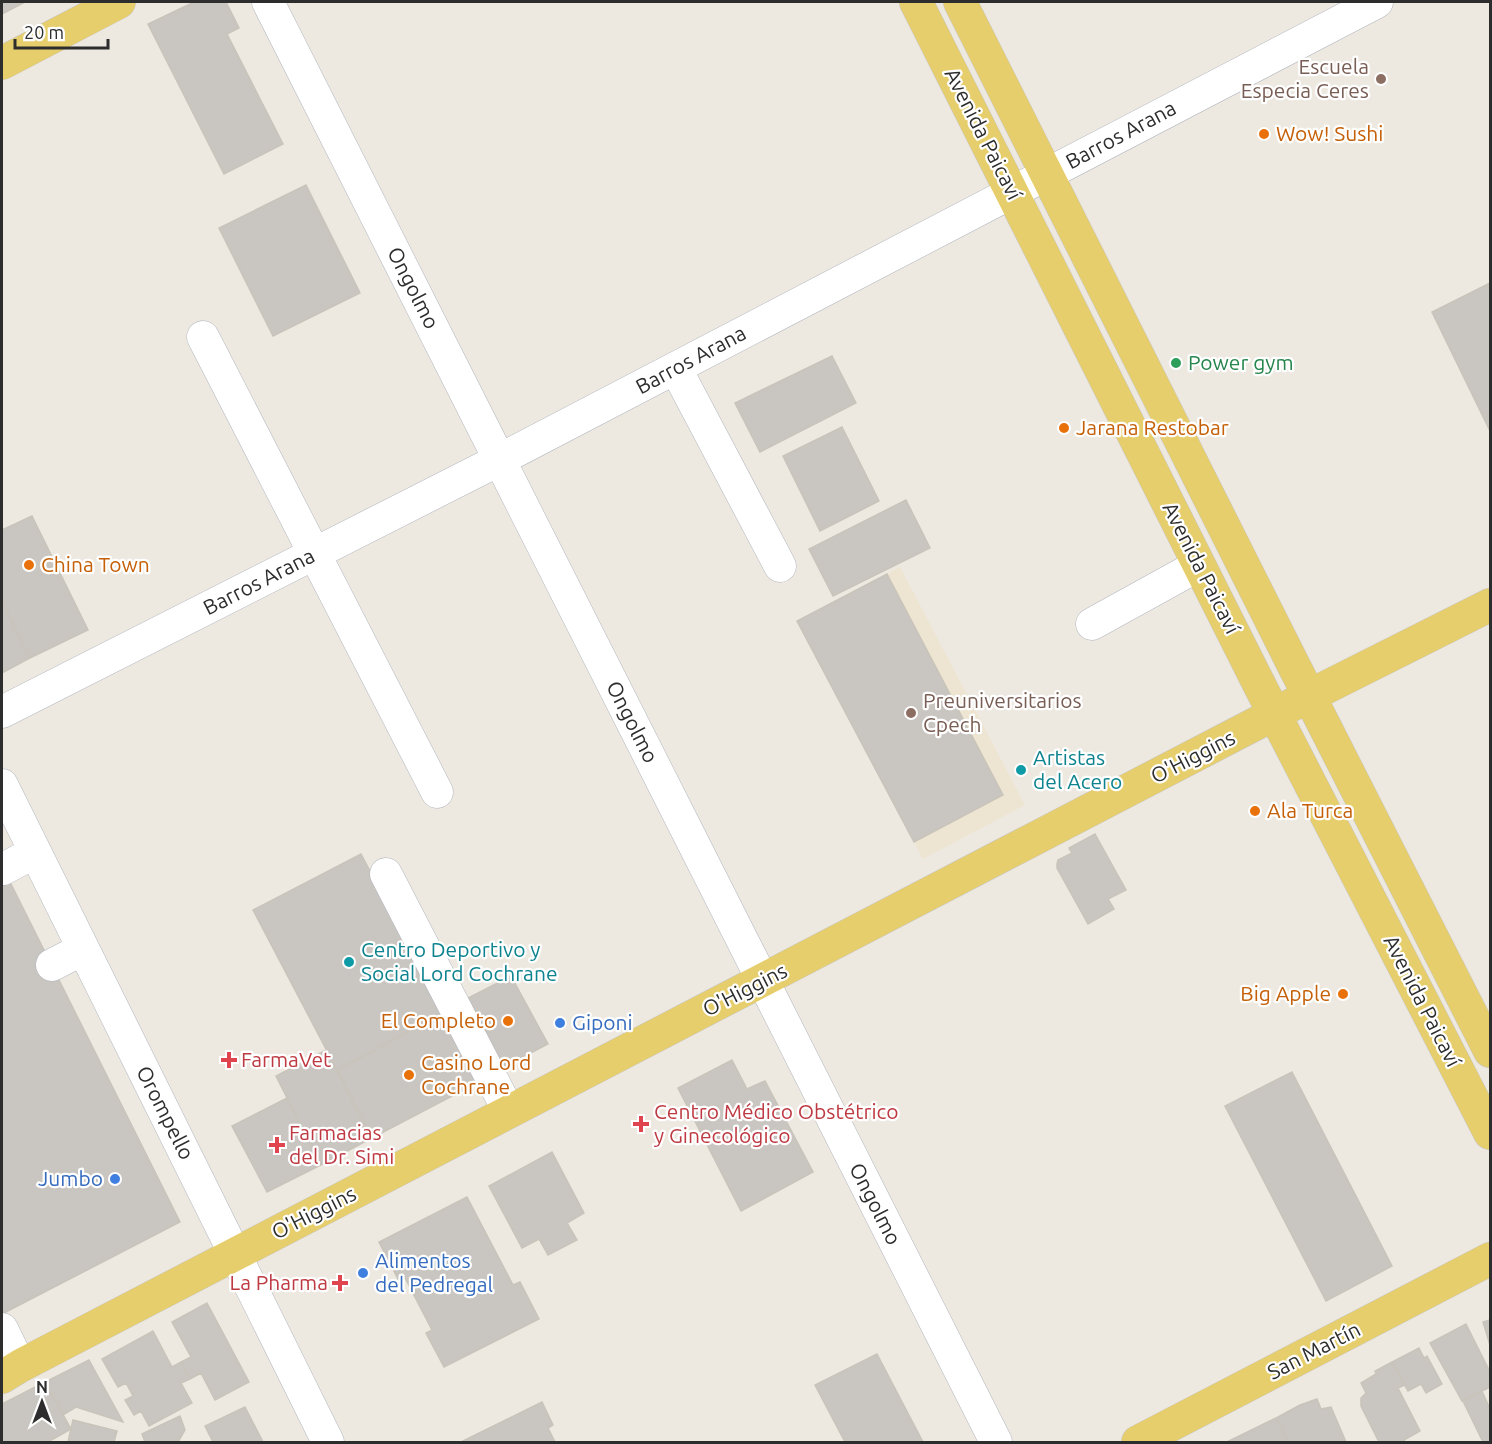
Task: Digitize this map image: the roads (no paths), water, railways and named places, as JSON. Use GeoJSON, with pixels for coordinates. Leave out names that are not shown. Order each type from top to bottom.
{"type":"FeatureCollection","features":[{"type":"Feature","properties":{"kind":"main road"},"geometry":{"type":"LineString","coordinates":[[2,63],[119,2]]}},
{"type":"Feature","properties":{"kind":"main road","name":"Avenida Paicaví"},"geometry":{"type":"LineString","coordinates":[[916,2],[1275,715],[1491,1133]]}},
{"type":"Feature","properties":{"kind":"main road","name":"Avenida Paicaví"},"geometry":{"type":"LineString","coordinates":[[960,2],[1491,1051]]}},
{"type":"Feature","properties":{"kind":"main road","name":"O'Higgins"},"geometry":{"type":"LineString","coordinates":[[8,1371],[1310,696],[1491,605]]}},
{"type":"Feature","properties":{"kind":"main road","name":"San Martín"},"geometry":{"type":"LineString","coordinates":[[1138,1443],[1491,1259]]}},
{"type":"Feature","properties":{"kind":"street","name":"Ongolmo"},"geometry":{"type":"LineString","coordinates":[[268,2],[996,1443]]}},
{"type":"Feature","properties":{"kind":"street","name":"Barros Arana"},"geometry":{"type":"LineString","coordinates":[[2,712],[500,460],[1377,2]]}},
{"type":"Feature","properties":{"kind":"street"},"geometry":{"type":"LineString","coordinates":[[202,337],[437,792]]}},
{"type":"Feature","properties":{"kind":"street"},"geometry":{"type":"LineString","coordinates":[[676,369],[780,566]]}},
{"type":"Feature","properties":{"kind":"street"},"geometry":{"type":"LineString","coordinates":[[1092,624],[1199,565]]}},
{"type":"Feature","properties":{"kind":"street","name":"Orompello"},"geometry":{"type":"LineString","coordinates":[[2,785],[328,1443]]}},
{"type":"Feature","properties":{"kind":"street"},"geometry":{"type":"LineString","coordinates":[[3,869],[35,852]]}},
{"type":"Feature","properties":{"kind":"street"},"geometry":{"type":"LineString","coordinates":[[386,874],[508,1112]]}},
{"type":"Feature","properties":{"kind":"street"},"geometry":{"type":"LineString","coordinates":[[52,965],[83,949]]}},
{"type":"Feature","properties":{"kind":"street"},"geometry":{"type":"LineString","coordinates":[[2,1329],[8,1371]]}},
{"type":"Feature","properties":{"kind":"place","name":"Escuela Especia Ceres"},"geometry":{"type":"Point","coordinates":[1381,79]}},
{"type":"Feature","properties":{"kind":"place","name":"Wow! Sushi"},"geometry":{"type":"Point","coordinates":[1264,134]}},
{"type":"Feature","properties":{"kind":"place","name":"Power gym"},"geometry":{"type":"Point","coordinates":[1176,363]}},
{"type":"Feature","properties":{"kind":"place","name":"Jarana Restobar"},"geometry":{"type":"Point","coordinates":[1064,428]}},
{"type":"Feature","properties":{"kind":"place","name":"China Town"},"geometry":{"type":"Point","coordinates":[29,565]}},
{"type":"Feature","properties":{"kind":"place","name":"Preuniversitarios Cpech"},"geometry":{"type":"Point","coordinates":[911,713]}},
{"type":"Feature","properties":{"kind":"place","name":"Artistas del Acero"},"geometry":{"type":"Point","coordinates":[1021,770]}},
{"type":"Feature","properties":{"kind":"place","name":"Ala Turca"},"geometry":{"type":"Point","coordinates":[1255,811]}},
{"type":"Feature","properties":{"kind":"place","name":"Centro Deportivo y Social Lord Cochrane"},"geometry":{"type":"Point","coordinates":[349,962]}},
{"type":"Feature","properties":{"kind":"place","name":"Big Apple"},"geometry":{"type":"Point","coordinates":[1343,994]}},
{"type":"Feature","properties":{"kind":"place","name":"El Completo"},"geometry":{"type":"Point","coordinates":[508,1021]}},
{"type":"Feature","properties":{"kind":"place","name":"Giponi"},"geometry":{"type":"Point","coordinates":[560,1023]}},
{"type":"Feature","properties":{"kind":"place","name":"FarmaVet"},"geometry":{"type":"Point","coordinates":[229,1060]}},
{"type":"Feature","properties":{"kind":"place","name":"Casino Lord Cochrane"},"geometry":{"type":"Point","coordinates":[409,1075]}},
{"type":"Feature","properties":{"kind":"place","name":"Centro Médico Obstétrico y Ginecológico"},"geometry":{"type":"Point","coordinates":[641,1124]}},
{"type":"Feature","properties":{"kind":"place","name":"Farmacias del Dr. Simi"},"geometry":{"type":"Point","coordinates":[277,1145]}},
{"type":"Feature","properties":{"kind":"place","name":"Jumbo"},"geometry":{"type":"Point","coordinates":[115,1179]}},
{"type":"Feature","properties":{"kind":"place","name":"Alimentos del Pedregal"},"geometry":{"type":"Point","coordinates":[363,1273]}},
{"type":"Feature","properties":{"kind":"place","name":"La Pharma"},"geometry":{"type":"Point","coordinates":[340,1283]}}]}
